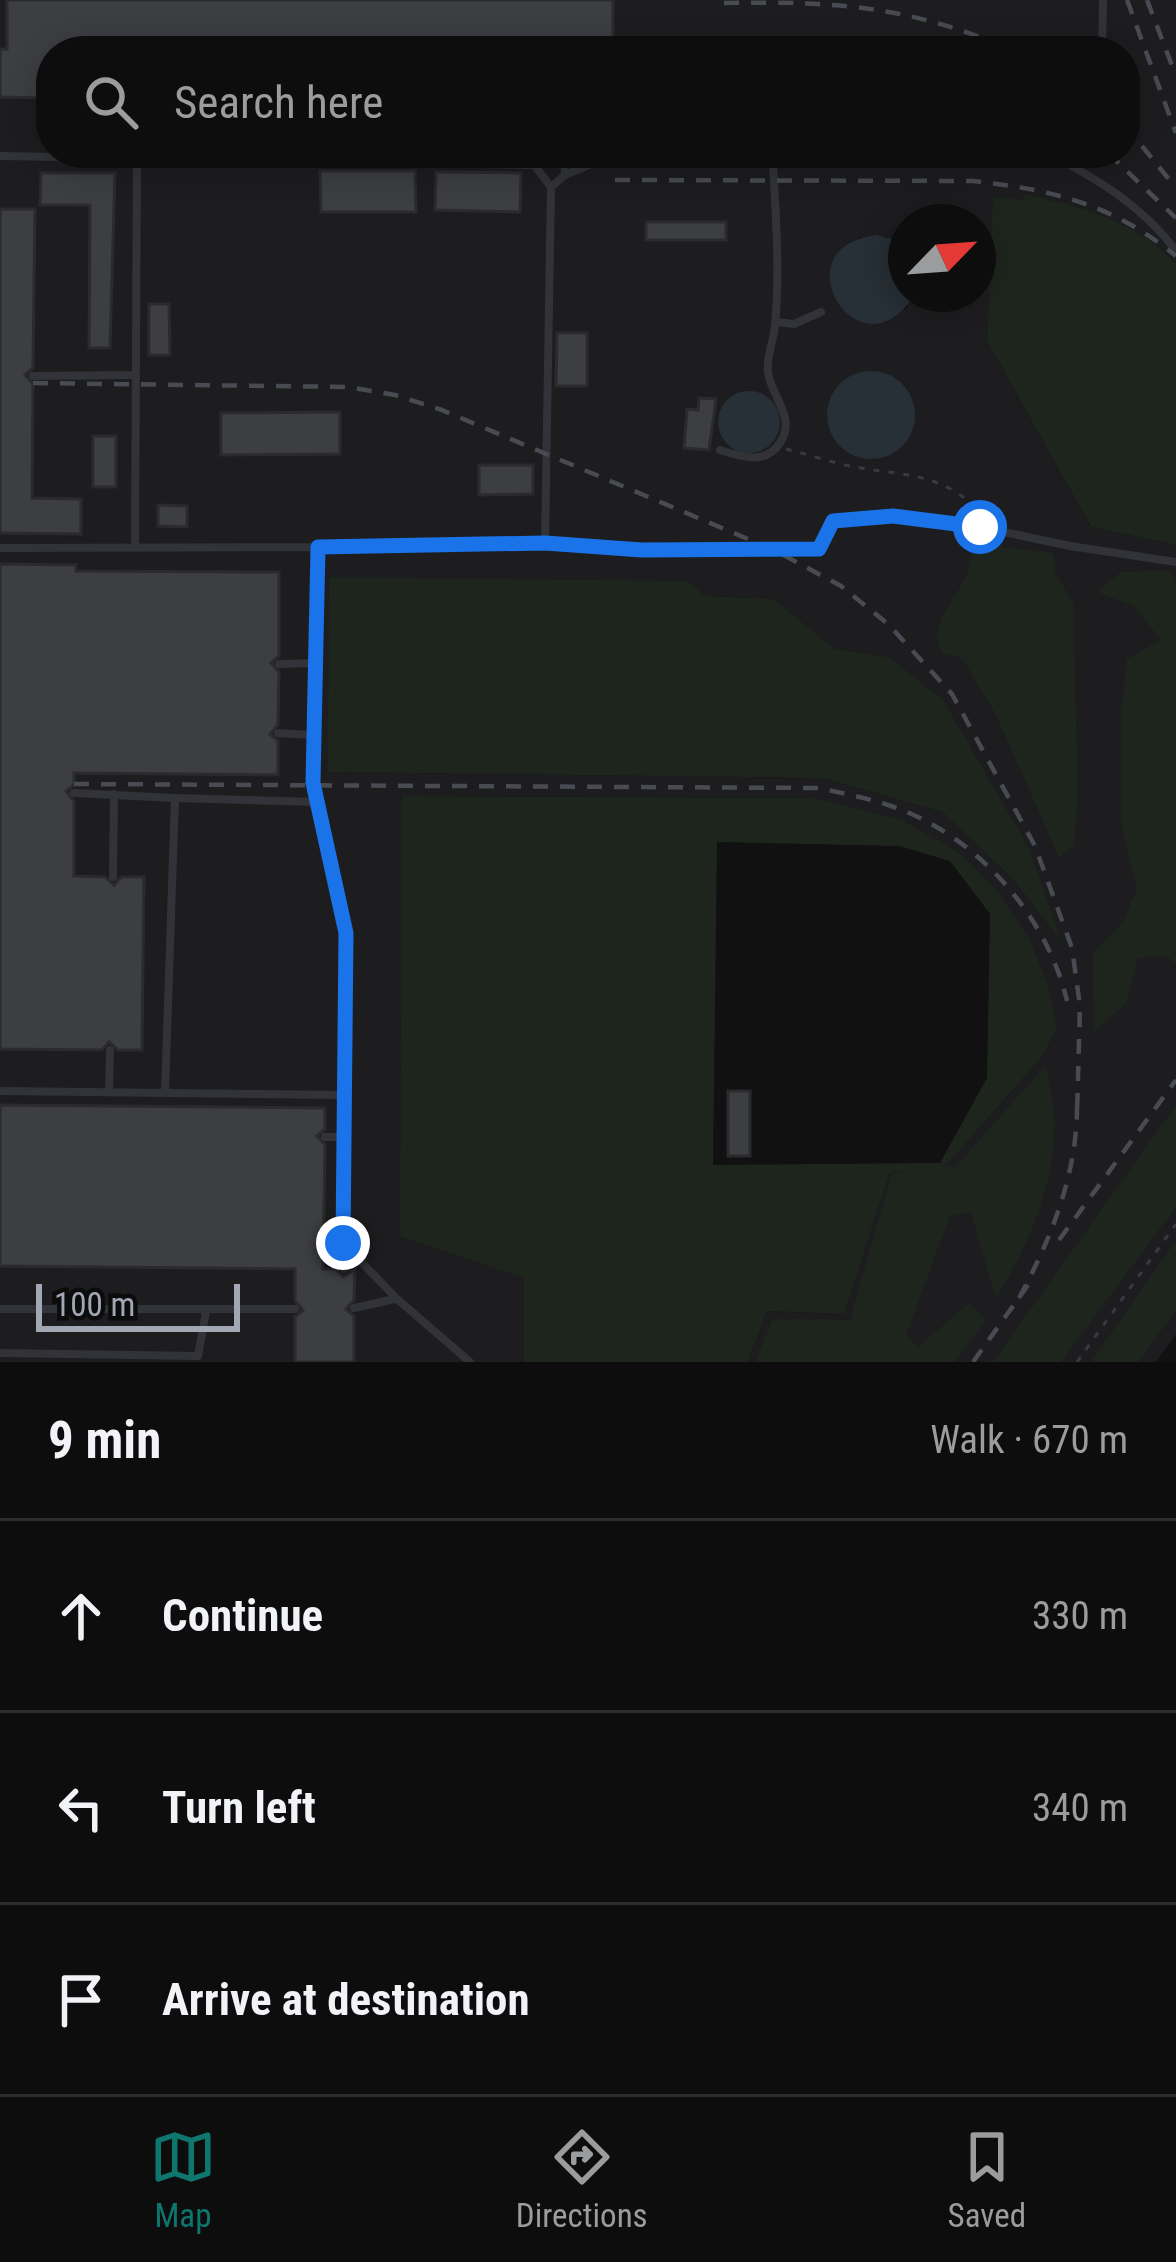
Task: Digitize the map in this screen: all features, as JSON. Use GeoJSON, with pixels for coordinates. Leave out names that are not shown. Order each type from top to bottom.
{"type":"FeatureCollection","features":[{"type":"Feature","properties":{"kind":"lane"},"geometry":{"type":"LineString","coordinates":[[1102,36],[1103,0]]}},
{"type":"Feature","properties":{"kind":"lane"},"geometry":{"type":"LineString","coordinates":[[0,156],[36,156]]}},
{"type":"Feature","properties":{"kind":"lane"},"geometry":{"type":"LineString","coordinates":[[135,548],[136,168]]}},
{"type":"Feature","properties":{"kind":"lane"},"geometry":{"type":"LineString","coordinates":[[536,168],[551,188],[545,543]]}},
{"type":"Feature","properties":{"kind":"lane"},"geometry":{"type":"LineString","coordinates":[[565,168],[565,175]]}},
{"type":"Feature","properties":{"kind":"lane"},"geometry":{"type":"LineString","coordinates":[[551,188],[582,168]]}},
{"type":"Feature","properties":{"kind":"lane"},"geometry":{"type":"LineString","coordinates":[[720,450],[745,458],[763,457],[778,447],[786,421],[768,372],[776,322],[773,168]]}},
{"type":"Feature","properties":{"kind":"lane"},"geometry":{"type":"LineString","coordinates":[[1076,168],[1156,224],[1176,251]]}},
{"type":"Feature","properties":{"kind":"lane"},"geometry":{"type":"LineString","coordinates":[[776,322],[794,324],[821,312]]}},
{"type":"Feature","properties":{"kind":"lane"},"geometry":{"type":"LineString","coordinates":[[33,376],[135,375]]}},
{"type":"Feature","properties":{"kind":"lane"},"geometry":{"type":"LineString","coordinates":[[0,548],[545,543],[642,550],[819,549],[833,521],[893,516],[1176,562]]}},
{"type":"Feature","properties":{"kind":"lane"},"geometry":{"type":"LineString","coordinates":[[318,547],[318,663],[311,735],[316,802],[346,933],[344,1269]]}},
{"type":"Feature","properties":{"kind":"lane"},"geometry":{"type":"LineString","coordinates":[[279,664],[318,663]]}},
{"type":"Feature","properties":{"kind":"lane"},"geometry":{"type":"LineString","coordinates":[[278,733],[311,735]]}},
{"type":"Feature","properties":{"kind":"lane"},"geometry":{"type":"LineString","coordinates":[[74,794],[316,802]]}},
{"type":"Feature","properties":{"kind":"lane"},"geometry":{"type":"LineString","coordinates":[[113,877],[115,794]]}},
{"type":"Feature","properties":{"kind":"lane"},"geometry":{"type":"LineString","coordinates":[[165,1093],[176,799]]}},
{"type":"Feature","properties":{"kind":"lane"},"geometry":{"type":"LineString","coordinates":[[109,1092],[110,1050]]}},
{"type":"Feature","properties":{"kind":"lane"},"geometry":{"type":"LineString","coordinates":[[0,1091],[344,1095]]}},
{"type":"Feature","properties":{"kind":"lane"},"geometry":{"type":"LineString","coordinates":[[325,1137],[344,1137]]}},
{"type":"Feature","properties":{"kind":"lane"},"geometry":{"type":"LineString","coordinates":[[343,1243],[396,1298],[470,1362]]}},
{"type":"Feature","properties":{"kind":"lane"},"geometry":{"type":"LineString","coordinates":[[354,1308],[396,1298]]}},
{"type":"Feature","properties":{"kind":"lane"},"geometry":{"type":"LineString","coordinates":[[0,1309],[295,1309]]}},
{"type":"Feature","properties":{"kind":"lane"},"geometry":{"type":"LineString","coordinates":[[0,1353],[198,1356],[206,1312]]}},
{"type":"Feature","properties":{"kind":"path"},"geometry":{"type":"LineString","coordinates":[[778,447],[943,482],[963,495],[988,523]]}},
{"type":"Feature","properties":{"kind":"path"},"geometry":{"type":"LineString","coordinates":[[1077,1362],[1176,1224]]}},
{"type":"Feature","properties":{"kind":"shaded area"},"geometry":{"type":"Polygon","coordinates":[[[0,0],[1176,0],[1176,291],[994,197],[994,204],[888,204],[888,245],[861,237],[835,257],[888,297],[888,312],[988,312],[987,341],[1091,527],[1176,545],[1176,1334],[1156,1362],[748,1362],[767,1311],[844,1314],[890,1171],[945,1167],[1041,1058],[1057,1029],[957,851],[815,798],[403,796],[524,1278],[524,1362],[0,1362],[0,0]],[[688,581],[328,772],[822,778],[942,812],[1013,879],[1061,942],[1030,850],[889,657],[834,648],[774,599],[706,596],[688,581]]]}},
{"type":"Feature","properties":{"kind":"shaded area"},"geometry":{"type":"Polygon","coordinates":[[[1024,194],[1127,227],[1176,265],[1176,545],[1091,527],[987,341],[988,312],[996,312],[993,197],[1024,200],[1024,194]]]}},
{"type":"Feature","properties":{"kind":"shaded area"},"geometry":{"type":"Polygon","coordinates":[[[877,235],[888,238],[888,312],[898,312],[893,317],[872,324],[852,317],[838,302],[830,282],[833,261],[847,244],[877,235]]]}},
{"type":"Feature","properties":{"kind":"shaded area"},"geometry":{"type":"Polygon","coordinates":[[[871,371],[902,384],[915,415],[902,446],[871,459],[840,446],[827,415],[840,384],[871,371]]]}},
{"type":"Feature","properties":{"kind":"shaded area"},"geometry":{"type":"Polygon","coordinates":[[[749,391],[771,400],[780,422],[771,444],[749,453],[727,444],[718,422],[727,400],[749,391]]]}},
{"type":"Feature","properties":{"kind":"shaded area"},"geometry":{"type":"Polygon","coordinates":[[[972,543],[1053,553],[1055,573],[1073,602],[1078,792],[1074,846],[1059,857],[996,715],[962,658],[942,653],[938,641],[941,621],[968,572],[972,543]]]}},
{"type":"Feature","properties":{"kind":"shaded area"},"geometry":{"type":"Polygon","coordinates":[[[1172,570],[1176,584],[1176,963],[1164,955],[1138,958],[1126,1003],[1094,1032],[1093,954],[1123,922],[1137,888],[1122,829],[1122,706],[1127,659],[1161,640],[1134,606],[1097,592],[1121,572],[1172,570]]]}},
{"type":"Feature","properties":{"kind":"shaded area"},"geometry":{"type":"Polygon","coordinates":[[[329,577],[688,581],[706,596],[774,599],[834,648],[889,657],[943,700],[1030,850],[1062,943],[1013,879],[942,812],[822,778],[328,772],[329,577]]]}},
{"type":"Feature","properties":{"kind":"shaded area"},"geometry":{"type":"Polygon","coordinates":[[[402,796],[815,798],[901,820],[957,851],[998,892],[1030,940],[1048,985],[1057,1029],[1041,1058],[945,1167],[955,1167],[1046,1065],[1053,1106],[1052,1154],[1043,1198],[996,1299],[971,1212],[950,1216],[906,1335],[918,1347],[969,1303],[986,1320],[955,1362],[756,1362],[772,1319],[850,1320],[892,1173],[909,1170],[890,1172],[844,1314],[767,1311],[748,1362],[524,1362],[524,1278],[400,1236],[402,796]],[[717,842],[713,1165],[940,1163],[987,1078],[990,914],[950,861],[899,846],[717,842]]]}},
{"type":"Feature","properties":{"kind":"shaded area"},"geometry":{"type":"Polygon","coordinates":[[[1176,1105],[1176,1207],[1061,1362],[993,1362],[1176,1105]]]}},
{"type":"Feature","properties":{"kind":"shaded area"},"geometry":{"type":"Polygon","coordinates":[[[1176,1240],[1176,1310],[1138,1362],[1091,1362],[1176,1240]]]}},
{"type":"Feature","properties":{"kind":"building"},"geometry":{"type":"Polygon","coordinates":[[[7,0],[613,0],[613,36],[36,36],[36,98],[0,97],[0,49],[7,49],[7,0]]]}},
{"type":"Feature","properties":{"kind":"building"},"geometry":{"type":"Polygon","coordinates":[[[320,171],[415,171],[416,212],[321,212],[320,171]]]}},
{"type":"Feature","properties":{"kind":"building"},"geometry":{"type":"Polygon","coordinates":[[[436,172],[521,173],[520,212],[435,210],[436,172]]]}},
{"type":"Feature","properties":{"kind":"building"},"geometry":{"type":"Polygon","coordinates":[[[41,173],[115,173],[110,348],[89,348],[90,205],[40,205],[41,173]]]}},
{"type":"Feature","properties":{"kind":"building"},"geometry":{"type":"Polygon","coordinates":[[[0,209],[35,209],[33,368],[25,375],[33,384],[32,498],[81,499],[81,534],[0,533],[0,209]]]}},
{"type":"Feature","properties":{"kind":"building"},"geometry":{"type":"Polygon","coordinates":[[[646,222],[726,222],[726,240],[646,240],[646,222]]]}},
{"type":"Feature","properties":{"kind":"building"},"geometry":{"type":"Polygon","coordinates":[[[149,304],[169,304],[170,355],[149,355],[149,304]]]}},
{"type":"Feature","properties":{"kind":"building"},"geometry":{"type":"Polygon","coordinates":[[[557,333],[587,333],[587,386],[556,386],[557,333]]]}},
{"type":"Feature","properties":{"kind":"building"},"geometry":{"type":"Polygon","coordinates":[[[699,398],[716,399],[709,450],[684,448],[687,409],[698,410],[699,398]]]}},
{"type":"Feature","properties":{"kind":"building"},"geometry":{"type":"Polygon","coordinates":[[[340,412],[340,454],[221,455],[221,413],[340,412]]]}},
{"type":"Feature","properties":{"kind":"building"},"geometry":{"type":"Polygon","coordinates":[[[93,436],[116,436],[116,487],[93,487],[93,436]]]}},
{"type":"Feature","properties":{"kind":"building"},"geometry":{"type":"Polygon","coordinates":[[[479,465],[533,465],[533,494],[479,495],[479,465]]]}},
{"type":"Feature","properties":{"kind":"building"},"geometry":{"type":"Polygon","coordinates":[[[158,505],[187,506],[187,527],[158,526],[158,505]]]}},
{"type":"Feature","properties":{"kind":"building"},"geometry":{"type":"Polygon","coordinates":[[[0,564],[76,565],[76,571],[279,572],[279,656],[271,663],[279,672],[278,725],[270,734],[278,741],[278,775],[74,773],[74,785],[66,791],[74,801],[74,876],[105,877],[114,885],[121,877],[144,877],[142,1050],[118,1050],[109,1042],[102,1050],[0,1049],[0,564]]]}},
{"type":"Feature","properties":{"kind":"building"},"geometry":{"type":"Polygon","coordinates":[[[728,1091],[750,1091],[750,1156],[728,1156],[728,1091]]]}},
{"type":"Feature","properties":{"kind":"building"},"geometry":{"type":"Polygon","coordinates":[[[0,1105],[325,1108],[325,1129],[317,1136],[325,1145],[323,1269],[336,1269],[343,1277],[355,1269],[354,1300],[346,1309],[354,1316],[354,1362],[295,1362],[295,1317],[303,1310],[295,1301],[295,1269],[0,1266],[0,1105]]]}},
{"type":"Feature","properties":{"kind":"railway"},"geometry":{"type":"LineString","coordinates":[[1127,0],[1176,133]]}},
{"type":"Feature","properties":{"kind":"railway"},"geometry":{"type":"LineString","coordinates":[[1147,0],[1176,76]]}},
{"type":"Feature","properties":{"kind":"railway"},"geometry":{"type":"LineString","coordinates":[[724,3],[872,9],[977,36]]}},
{"type":"Feature","properties":{"kind":"railway"},"geometry":{"type":"LineString","coordinates":[[1140,144],[1176,188]]}},
{"type":"Feature","properties":{"kind":"railway"},"geometry":{"type":"LineString","coordinates":[[1124,168],[1176,218]]}},
{"type":"Feature","properties":{"kind":"railway"},"geometry":{"type":"LineString","coordinates":[[615,180],[973,181],[1081,202],[1129,224],[1176,256]]}},
{"type":"Feature","properties":{"kind":"railway"},"geometry":{"type":"LineString","coordinates":[[33,383],[348,387],[395,395],[442,410],[774,550],[841,586],[889,625],[952,694],[1035,846],[1072,948],[1080,1006],[1077,1114]]}},
{"type":"Feature","properties":{"kind":"railway"},"geometry":{"type":"LineString","coordinates":[[74,784],[818,788],[891,806],[922,819],[978,857],[1025,909],[1043,938],[1067,1001]]}},
{"type":"Feature","properties":{"kind":"railway"},"geometry":{"type":"LineString","coordinates":[[1059,1240],[1176,1080]]}},
{"type":"Feature","properties":{"kind":"railway"},"geometry":{"type":"LineString","coordinates":[[1019,1298],[1061,1203],[1073,1154],[1077,1102]]}},
{"type":"Feature","properties":{"kind":"railway"},"geometry":{"type":"LineString","coordinates":[[973,1362],[1028,1285]]}},
{"type":"Feature","properties":{"kind":"route"},"geometry":{"type":"LineString","coordinates":[[343,1243],[346,933],[313,783],[318,547],[545,543],[642,550],[819,549],[833,521],[893,516],[980,527]]}}]}
